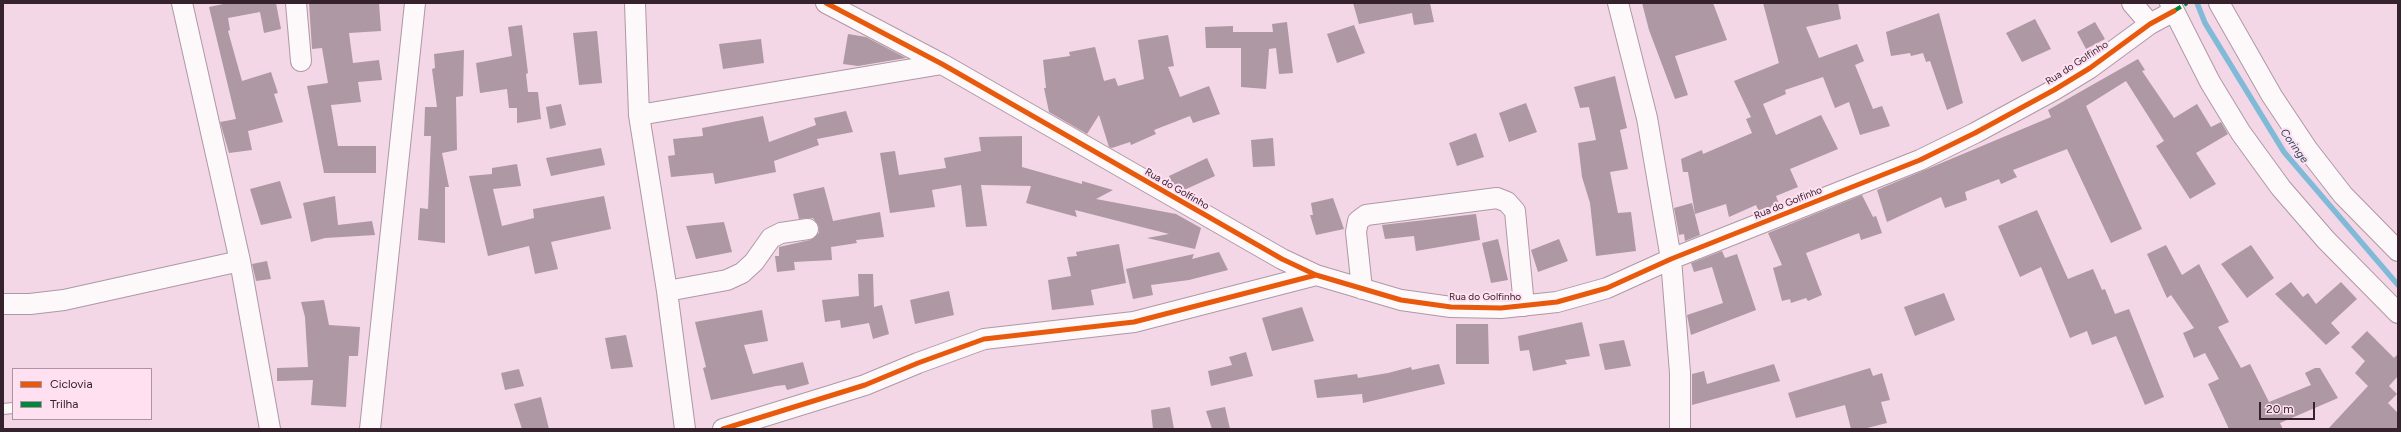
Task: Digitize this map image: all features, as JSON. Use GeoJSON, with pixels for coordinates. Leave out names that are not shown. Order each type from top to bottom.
{"type":"FeatureCollection","features":[{"type":"Feature","properties":{"kind":"street"},"geometry":{"type":"LineString","coordinates":[[182,3],[240,261],[270,429]]}},
{"type":"Feature","properties":{"kind":"street"},"geometry":{"type":"LineString","coordinates":[[296,3],[301,61]]}},
{"type":"Feature","properties":{"kind":"street"},"geometry":{"type":"LineString","coordinates":[[370,429],[415,3]]}},
{"type":"Feature","properties":{"kind":"street"},"geometry":{"type":"LineString","coordinates":[[635,3],[639,115],[667,291],[685,429]]}},
{"type":"Feature","properties":{"kind":"street","name":"Rua do Golfinho"},"geometry":{"type":"LineString","coordinates":[[826,3],[942,64],[1282,259],[1316,275],[1362,290],[1401,300],[1451,307],[1501,308],[1557,302],[1607,288],[1671,259],[1927,157],[1975,133],[2090,68],[2172,7]]}},
{"type":"Feature","properties":{"kind":"street"},"geometry":{"type":"LineString","coordinates":[[1618,3],[1647,118],[1671,259],[1680,374],[1680,429]]}},
{"type":"Feature","properties":{"kind":"street"},"geometry":{"type":"LineString","coordinates":[[2132,3],[2150,24]]}},
{"type":"Feature","properties":{"kind":"street"},"geometry":{"type":"LineString","coordinates":[[2219,3],[2272,96],[2308,150],[2343,195],[2398,252]]}},
{"type":"Feature","properties":{"kind":"street"},"geometry":{"type":"LineString","coordinates":[[2172,7],[2210,82],[2241,133],[2281,188],[2326,240],[2398,313]]}},
{"type":"Feature","properties":{"kind":"street"},"geometry":{"type":"LineString","coordinates":[[639,115],[942,64]]}},
{"type":"Feature","properties":{"kind":"street"},"geometry":{"type":"LineString","coordinates":[[1362,290],[1356,232],[1358,221],[1366,215],[1497,198],[1506,202],[1515,211],[1524,306]]}},
{"type":"Feature","properties":{"kind":"street"},"geometry":{"type":"LineString","coordinates":[[667,291],[727,280],[742,273],[771,238],[781,232],[808,229]]}},
{"type":"Feature","properties":{"kind":"street"},"geometry":{"type":"LineString","coordinates":[[3,304],[30,304],[64,300],[240,261]]}},
{"type":"Feature","properties":{"kind":"street"},"geometry":{"type":"LineString","coordinates":[[723,429],[865,385],[924,360],[984,339],[1134,322],[1316,275]]}},
{"type":"Feature","properties":{"kind":"building"},"geometry":{"type":"Polygon","coordinates":[[[228,3],[276,3],[281,29],[264,33],[260,12],[228,18],[230,30],[228,31],[242,81],[271,72],[278,93],[274,94],[283,122],[248,131],[252,150],[229,153],[220,122],[236,119],[209,7],[228,3]]]}},
{"type":"Feature","properties":{"kind":"building"},"geometry":{"type":"Polygon","coordinates":[[[309,3],[379,3],[381,31],[349,33],[353,63],[379,60],[382,80],[358,82],[361,102],[331,105],[338,146],[376,146],[376,173],[324,173],[307,86],[328,83],[322,48],[312,49],[309,3]]]}},
{"type":"Feature","properties":{"kind":"building"},"geometry":{"type":"Polygon","coordinates":[[[1353,3],[1430,3],[1434,22],[1414,25],[1412,13],[1359,24],[1353,3]]]}},
{"type":"Feature","properties":{"kind":"building"},"geometry":{"type":"Polygon","coordinates":[[[1642,3],[1713,3],[1727,40],[1675,56],[1688,95],[1675,99],[1649,30],[1642,3]]]}},
{"type":"Feature","properties":{"kind":"building"},"geometry":{"type":"Polygon","coordinates":[[[1763,3],[1838,3],[1841,19],[1806,27],[1819,58],[1857,44],[1864,61],[1855,65],[1873,109],[1882,106],[1890,126],[1860,135],[1849,102],[1835,108],[1823,77],[1785,90],[1786,94],[1763,104],[1776,135],[1821,115],[1838,149],[1790,169],[1798,187],[1776,196],[1779,204],[1759,212],[1756,205],[1729,217],[1726,204],[1695,214],[1688,172],[1683,172],[1681,159],[1702,150],[1703,154],[1752,133],[1746,119],[1751,117],[1734,81],[1779,63],[1763,3]]]}},
{"type":"Feature","properties":{"kind":"building"},"geometry":{"type":"Polygon","coordinates":[[[1939,13],[1963,103],[1947,110],[1930,61],[1926,62],[1923,53],[1911,56],[1910,53],[1891,56],[1886,32],[1939,13]]]}},
{"type":"Feature","properties":{"kind":"building"},"geometry":{"type":"Polygon","coordinates":[[[2035,19],[2051,49],[2022,62],[2006,33],[2035,19]]]}},
{"type":"Feature","properties":{"kind":"building"},"geometry":{"type":"Polygon","coordinates":[[[1287,22],[1293,73],[1279,74],[1276,48],[1269,49],[1266,89],[1241,87],[1241,48],[1206,48],[1205,27],[1233,26],[1233,32],[1273,32],[1272,24],[1287,22]]]}},
{"type":"Feature","properties":{"kind":"building"},"geometry":{"type":"Polygon","coordinates":[[[2095,22],[2105,39],[2086,49],[2077,32],[2095,22]]]}},
{"type":"Feature","properties":{"kind":"building"},"geometry":{"type":"Polygon","coordinates":[[[522,25],[528,73],[526,74],[528,92],[538,92],[541,119],[517,123],[517,108],[509,108],[507,89],[480,93],[476,63],[512,56],[508,27],[522,25]]]}},
{"type":"Feature","properties":{"kind":"building"},"geometry":{"type":"Polygon","coordinates":[[[1354,25],[1365,53],[1337,63],[1327,34],[1354,25]]]}},
{"type":"Feature","properties":{"kind":"building"},"geometry":{"type":"Polygon","coordinates":[[[597,31],[602,83],[579,85],[573,33],[597,31]]]}},
{"type":"Feature","properties":{"kind":"building"},"geometry":{"type":"Polygon","coordinates":[[[848,34],[866,37],[906,58],[858,66],[843,64],[848,34]]]}},
{"type":"Feature","properties":{"kind":"building"},"geometry":{"type":"Polygon","coordinates":[[[1168,35],[1174,66],[1168,67],[1180,97],[1209,86],[1220,114],[1193,123],[1190,116],[1154,130],[1156,134],[1131,145],[1130,142],[1112,148],[1109,147],[1099,115],[1087,134],[1049,112],[1044,88],[1046,88],[1043,60],[1070,56],[1069,52],[1095,47],[1104,81],[1115,78],[1118,86],[1144,79],[1138,40],[1168,35]]]}},
{"type":"Feature","properties":{"kind":"building"},"geometry":{"type":"Polygon","coordinates":[[[761,39],[764,63],[723,69],[719,44],[761,39]]]}},
{"type":"Feature","properties":{"kind":"building"},"geometry":{"type":"Polygon","coordinates":[[[464,50],[463,96],[456,97],[457,150],[442,153],[449,187],[445,187],[445,243],[418,240],[420,208],[428,209],[431,136],[424,136],[425,107],[437,107],[432,69],[435,68],[434,54],[464,50]]]}},
{"type":"Feature","properties":{"kind":"building"},"geometry":{"type":"Polygon","coordinates":[[[2138,59],[2145,70],[2142,71],[2174,118],[2197,104],[2211,127],[2221,122],[2228,134],[2196,153],[2216,184],[2190,199],[2156,146],[2164,141],[2126,81],[2086,106],[2142,229],[2111,243],[2067,149],[2013,170],[2017,177],[2001,184],[1999,179],[1965,192],[1967,200],[1945,208],[1941,197],[1887,222],[1877,190],[2051,117],[2048,110],[2138,59]]]}},
{"type":"Feature","properties":{"kind":"building"},"geometry":{"type":"Polygon","coordinates":[[[1615,76],[1627,128],[1620,130],[1628,169],[1610,172],[1618,213],[1631,212],[1636,251],[1596,256],[1590,203],[1582,177],[1578,143],[1596,140],[1589,107],[1580,108],[1574,87],[1615,76]]]}},
{"type":"Feature","properties":{"kind":"building"},"geometry":{"type":"Polygon","coordinates":[[[1526,103],[1537,132],[1509,142],[1499,113],[1526,103]]]}},
{"type":"Feature","properties":{"kind":"building"},"geometry":{"type":"Polygon","coordinates":[[[561,104],[566,125],[550,129],[546,107],[561,104]]]}},
{"type":"Feature","properties":{"kind":"building"},"geometry":{"type":"Polygon","coordinates":[[[846,111],[853,132],[817,139],[819,145],[774,161],[776,172],[715,184],[713,173],[671,177],[668,156],[675,155],[673,139],[703,136],[702,128],[763,116],[769,142],[816,125],[814,118],[846,111]]]}},
{"type":"Feature","properties":{"kind":"building"},"geometry":{"type":"Polygon","coordinates":[[[1476,133],[1484,157],[1457,166],[1449,143],[1476,133]]]}},
{"type":"Feature","properties":{"kind":"building"},"geometry":{"type":"Polygon","coordinates":[[[1022,136],[1022,167],[1082,184],[1082,181],[1113,190],[1096,199],[1176,214],[1201,228],[1195,249],[1147,238],[1169,234],[1075,210],[1077,217],[1026,203],[1031,186],[981,185],[987,226],[966,227],[961,185],[932,190],[935,207],[890,213],[880,153],[895,151],[899,175],[946,168],[944,158],[981,151],[979,137],[1022,136]]]}},
{"type":"Feature","properties":{"kind":"building"},"geometry":{"type":"Polygon","coordinates":[[[1273,138],[1275,166],[1253,167],[1251,140],[1273,138]]]}},
{"type":"Feature","properties":{"kind":"building"},"geometry":{"type":"Polygon","coordinates":[[[601,148],[605,165],[551,176],[546,158],[601,148]]]}},
{"type":"Feature","properties":{"kind":"building"},"geometry":{"type":"Polygon","coordinates":[[[1207,158],[1215,176],[1184,190],[1172,183],[1169,176],[1207,158]]]}},
{"type":"Feature","properties":{"kind":"building"},"geometry":{"type":"Polygon","coordinates":[[[517,164],[521,186],[493,189],[502,226],[534,218],[533,209],[604,196],[611,229],[551,242],[558,269],[535,274],[529,246],[488,256],[469,176],[492,174],[492,168],[517,164]]]}},
{"type":"Feature","properties":{"kind":"building"},"geometry":{"type":"Polygon","coordinates":[[[280,181],[292,218],[261,225],[250,189],[280,181]]]}},
{"type":"Feature","properties":{"kind":"building"},"geometry":{"type":"Polygon","coordinates":[[[824,187],[833,221],[880,212],[884,237],[856,240],[857,243],[831,247],[832,260],[794,262],[795,270],[777,272],[775,256],[779,256],[779,247],[810,240],[819,233],[819,227],[813,218],[799,219],[793,194],[824,187]]]}},
{"type":"Feature","properties":{"kind":"building"},"geometry":{"type":"Polygon","coordinates":[[[1862,195],[1873,217],[1876,216],[1882,233],[1861,240],[1859,233],[1806,253],[1822,295],[1808,301],[1806,298],[1791,303],[1790,299],[1782,301],[1773,268],[1782,265],[1768,233],[1862,195]]]}},
{"type":"Feature","properties":{"kind":"building"},"geometry":{"type":"Polygon","coordinates":[[[335,196],[338,225],[372,221],[375,235],[325,238],[311,242],[303,203],[335,196]]]}},
{"type":"Feature","properties":{"kind":"building"},"geometry":{"type":"Polygon","coordinates":[[[1333,198],[1344,229],[1316,235],[1310,215],[1313,215],[1311,203],[1333,198]]]}},
{"type":"Feature","properties":{"kind":"building"},"geometry":{"type":"Polygon","coordinates":[[[1692,203],[1700,235],[1685,241],[1684,234],[1679,235],[1674,208],[1692,203]]]}},
{"type":"Feature","properties":{"kind":"building"},"geometry":{"type":"Polygon","coordinates":[[[2037,210],[2068,279],[2093,269],[2102,290],[2105,289],[2115,314],[2129,309],[2164,397],[2145,405],[2116,336],[2092,345],[2087,331],[2070,338],[2041,267],[2020,277],[1998,226],[2037,210]]]}},
{"type":"Feature","properties":{"kind":"building"},"geometry":{"type":"Polygon","coordinates":[[[1476,214],[1480,240],[1416,251],[1414,236],[1385,239],[1382,225],[1476,214]]]}},
{"type":"Feature","properties":{"kind":"building"},"geometry":{"type":"Polygon","coordinates":[[[724,222],[732,252],[696,259],[686,226],[724,222]]]}},
{"type":"Feature","properties":{"kind":"building"},"geometry":{"type":"Polygon","coordinates":[[[1498,239],[1508,280],[1491,283],[1482,243],[1498,239]]]}},
{"type":"Feature","properties":{"kind":"building"},"geometry":{"type":"Polygon","coordinates":[[[1559,239],[1568,261],[1538,272],[1531,250],[1559,239]]]}},
{"type":"Feature","properties":{"kind":"building"},"geometry":{"type":"Polygon","coordinates":[[[1119,244],[1126,283],[1091,290],[1094,305],[1052,310],[1048,280],[1071,276],[1067,257],[1077,256],[1076,252],[1119,244]]]}},
{"type":"Feature","properties":{"kind":"building"},"geometry":{"type":"Polygon","coordinates":[[[2166,245],[2182,275],[2199,264],[2229,322],[2218,327],[2241,368],[2250,364],[2269,402],[2311,385],[2305,373],[2315,368],[2320,368],[2338,398],[2280,423],[2283,429],[2229,429],[2208,384],[2219,379],[2205,353],[2194,358],[2183,333],[2194,328],[2171,295],[2167,298],[2147,254],[2166,245]]]}},
{"type":"Feature","properties":{"kind":"building"},"geometry":{"type":"Polygon","coordinates":[[[2251,245],[2274,278],[2247,298],[2221,264],[2251,245]]]}},
{"type":"Feature","properties":{"kind":"building"},"geometry":{"type":"Polygon","coordinates":[[[1722,251],[1725,258],[1737,254],[1756,310],[1691,335],[1687,315],[1723,303],[1712,267],[1694,272],[1691,263],[1722,251]]]}},
{"type":"Feature","properties":{"kind":"building"},"geometry":{"type":"Polygon","coordinates":[[[1219,252],[1228,270],[1189,280],[1151,285],[1153,295],[1133,299],[1126,269],[1194,254],[1192,259],[1219,252]]]}},
{"type":"Feature","properties":{"kind":"building"},"geometry":{"type":"Polygon","coordinates":[[[267,261],[271,279],[256,281],[252,264],[267,261]]]}},
{"type":"Feature","properties":{"kind":"building"},"geometry":{"type":"Polygon","coordinates":[[[858,274],[873,274],[874,307],[882,305],[889,334],[873,339],[869,323],[841,328],[840,320],[825,322],[822,300],[859,296],[858,274]]]}},
{"type":"Feature","properties":{"kind":"building"},"geometry":{"type":"Polygon","coordinates":[[[2291,282],[2303,297],[2308,293],[2316,304],[2341,282],[2357,299],[2331,323],[2340,333],[2326,345],[2275,294],[2291,282]]]}},
{"type":"Feature","properties":{"kind":"building"},"geometry":{"type":"Polygon","coordinates":[[[949,291],[954,315],[915,324],[910,300],[949,291]]]}},
{"type":"Feature","properties":{"kind":"building"},"geometry":{"type":"Polygon","coordinates":[[[1944,293],[1955,320],[1915,336],[1904,307],[1944,293]]]}},
{"type":"Feature","properties":{"kind":"building"},"geometry":{"type":"Polygon","coordinates":[[[324,300],[329,325],[360,327],[358,356],[349,356],[346,407],[311,405],[313,380],[277,381],[277,368],[308,367],[305,317],[301,302],[324,300]]]}},
{"type":"Feature","properties":{"kind":"building"},"geometry":{"type":"Polygon","coordinates":[[[1302,307],[1314,341],[1272,351],[1262,318],[1302,307]]]}},
{"type":"Feature","properties":{"kind":"building"},"geometry":{"type":"Polygon","coordinates":[[[762,310],[768,341],[744,345],[753,374],[803,362],[809,384],[787,390],[785,385],[776,386],[711,400],[703,368],[706,367],[695,322],[762,310]]]}},
{"type":"Feature","properties":{"kind":"building"},"geometry":{"type":"Polygon","coordinates":[[[1582,322],[1590,356],[1565,360],[1567,364],[1533,371],[1529,350],[1520,351],[1518,336],[1582,322]]]}},
{"type":"Feature","properties":{"kind":"building"},"geometry":{"type":"Polygon","coordinates":[[[1456,324],[1488,324],[1489,364],[1456,364],[1456,324]]]}},
{"type":"Feature","properties":{"kind":"building"},"geometry":{"type":"Polygon","coordinates":[[[2367,331],[2394,358],[2398,354],[2398,376],[2389,386],[2397,394],[2388,403],[2398,413],[2398,429],[2328,429],[2368,386],[2355,373],[2365,361],[2351,347],[2367,331]]]}},
{"type":"Feature","properties":{"kind":"building"},"geometry":{"type":"Polygon","coordinates":[[[626,335],[633,367],[611,369],[605,338],[626,335]]]}},
{"type":"Feature","properties":{"kind":"building"},"geometry":{"type":"Polygon","coordinates":[[[1624,340],[1631,366],[1605,370],[1599,344],[1624,340]]]}},
{"type":"Feature","properties":{"kind":"building"},"geometry":{"type":"Polygon","coordinates":[[[1246,352],[1253,376],[1211,386],[1208,371],[1232,365],[1229,357],[1246,352]]]}},
{"type":"Feature","properties":{"kind":"building"},"geometry":{"type":"Polygon","coordinates":[[[1439,364],[1445,384],[1363,403],[1362,394],[1317,398],[1314,380],[1357,374],[1358,378],[1388,373],[1411,367],[1412,370],[1439,364]]]}},
{"type":"Feature","properties":{"kind":"building"},"geometry":{"type":"Polygon","coordinates":[[[1774,364],[1780,381],[1692,405],[1692,374],[1704,371],[1707,384],[1774,364]]]}},
{"type":"Feature","properties":{"kind":"building"},"geometry":{"type":"Polygon","coordinates":[[[1870,368],[1873,376],[1882,373],[1890,400],[1881,402],[1887,423],[1863,429],[1851,429],[1845,405],[1796,418],[1788,393],[1870,368]]]}},
{"type":"Feature","properties":{"kind":"building"},"geometry":{"type":"Polygon","coordinates":[[[519,369],[524,386],[505,390],[501,373],[519,369]]]}},
{"type":"Feature","properties":{"kind":"building"},"geometry":{"type":"Polygon","coordinates":[[[541,397],[549,429],[522,429],[514,404],[541,397]]]}},
{"type":"Feature","properties":{"kind":"building"},"geometry":{"type":"Polygon","coordinates":[[[1170,407],[1174,429],[1153,429],[1151,410],[1170,407]]]}},
{"type":"Feature","properties":{"kind":"building"},"geometry":{"type":"Polygon","coordinates":[[[1225,407],[1230,429],[1212,429],[1206,411],[1225,407]]]}},
{"type":"Feature","properties":{"kind":"waterway","name":"Coringe"},"geometry":{"type":"LineString","coordinates":[[2197,3],[2205,23],[2284,152],[2398,285]]}},
{"type":"Feature","properties":{"kind":"marked path"},"geometry":{"type":"LineString","coordinates":[[2174,11],[2187,3]]}},
{"type":"Feature","properties":{"kind":"cycle path"},"geometry":{"type":"LineString","coordinates":[[826,3],[942,64],[1282,259],[1316,275],[1401,300],[1451,307],[1501,308],[1557,302],[1607,288],[1671,259],[1920,160],[1975,133],[2054,90],[2090,68],[2150,24],[2174,11]]}},
{"type":"Feature","properties":{"kind":"cycle path"},"geometry":{"type":"LineString","coordinates":[[723,429],[865,385],[918,363],[984,339],[1134,322],[1316,275]]}}]}
